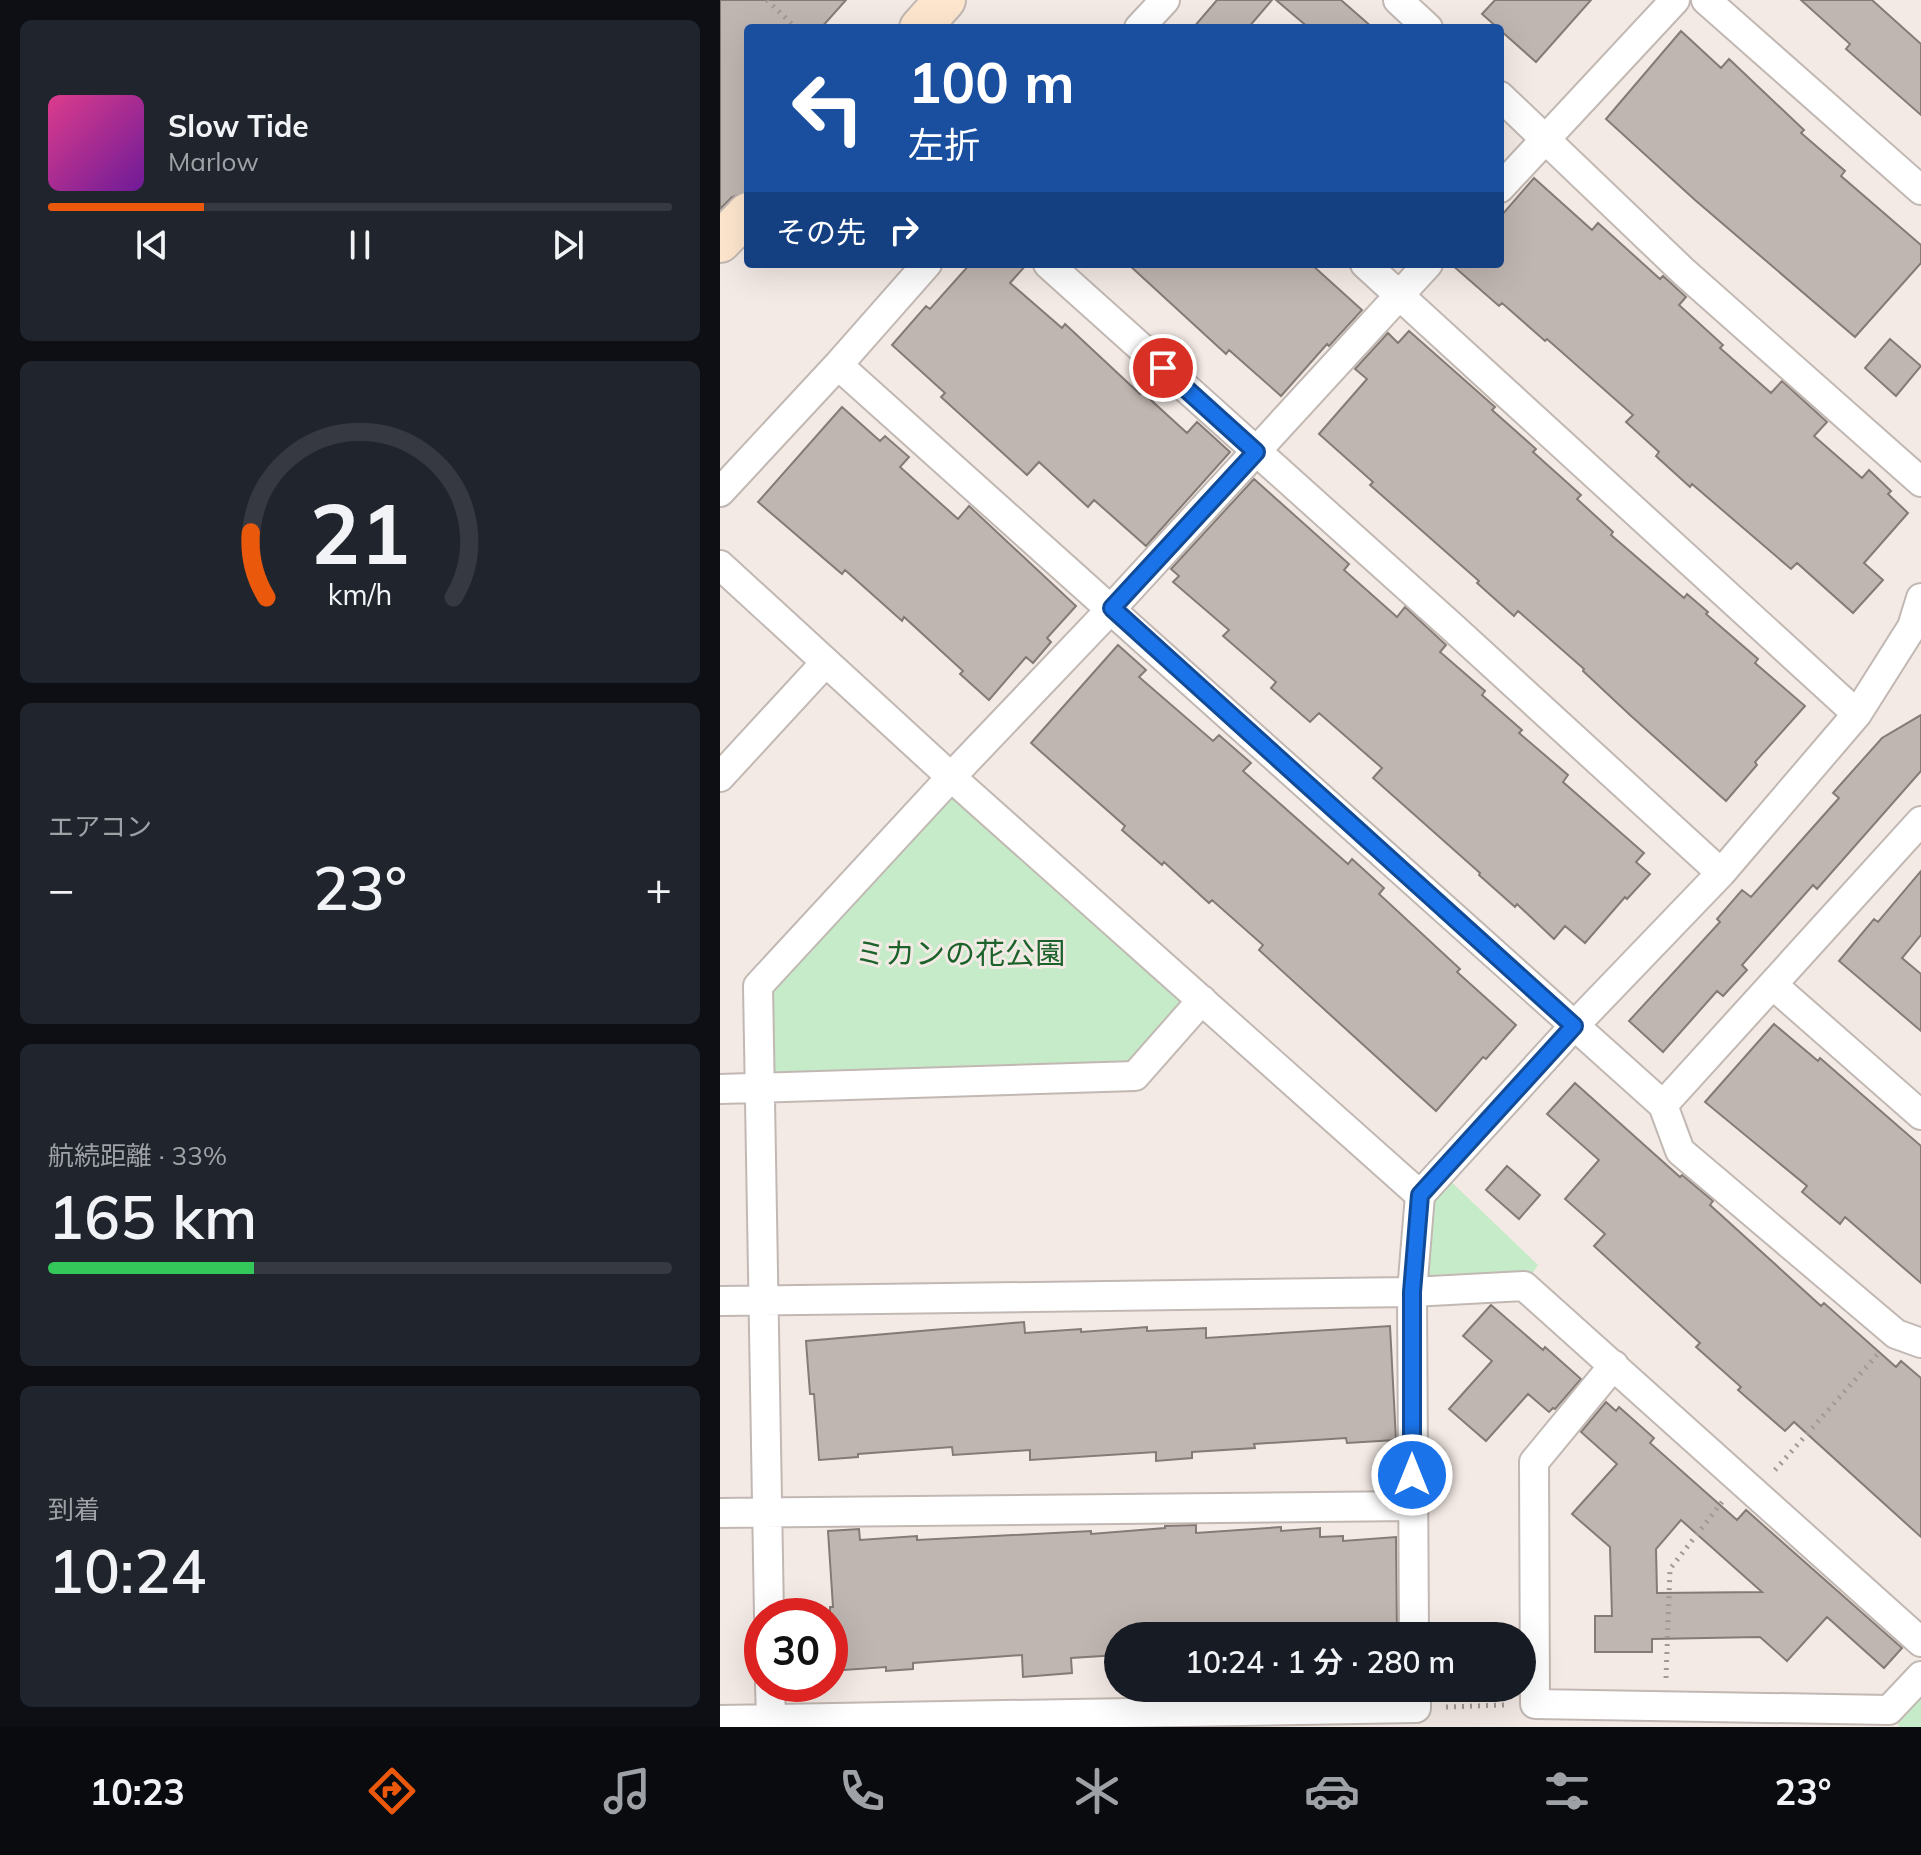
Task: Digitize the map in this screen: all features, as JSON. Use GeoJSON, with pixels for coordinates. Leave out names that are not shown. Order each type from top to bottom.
{"type":"FeatureCollection","features":[{"type":"Feature","properties":{"kind":"street"},"geometry":{"type":"LineString","coordinates":[[924,24],[945,0]]}},
{"type":"Feature","properties":{"kind":"street"},"geometry":{"type":"LineString","coordinates":[[1143,24],[1165,0]]}},
{"type":"Feature","properties":{"kind":"street"},"geometry":{"type":"LineString","coordinates":[[1398,0],[1424,24]]}},
{"type":"Feature","properties":{"kind":"street"},"geometry":{"type":"LineString","coordinates":[[1504,184],[1675,0]]}},
{"type":"Feature","properties":{"kind":"street"},"geometry":{"type":"LineString","coordinates":[[1706,0],[1921,190]]}},
{"type":"Feature","properties":{"kind":"street"},"geometry":{"type":"LineString","coordinates":[[1504,100],[1684,272],[1921,482]]}},
{"type":"Feature","properties":{"kind":"street"},"geometry":{"type":"LineString","coordinates":[[720,242],[744,217]]}},
{"type":"Feature","properties":{"kind":"street"},"geometry":{"type":"LineString","coordinates":[[720,492],[923,268]]}},
{"type":"Feature","properties":{"kind":"street"},"geometry":{"type":"LineString","coordinates":[[1052,268],[1721,873]]}},
{"type":"Feature","properties":{"kind":"street"},"geometry":{"type":"LineString","coordinates":[[1370,268],[1857,714]]}},
{"type":"Feature","properties":{"kind":"street"},"geometry":{"type":"LineString","coordinates":[[768,1598],[758,986],[1112,608],[1424,268]]}},
{"type":"Feature","properties":{"kind":"street"},"geometry":{"type":"LineString","coordinates":[[838,365],[1663,1105],[1680,1151],[1908,1338]]}},
{"type":"Feature","properties":{"kind":"street"},"geometry":{"type":"LineString","coordinates":[[720,565],[951,777],[1420,1195]]}},
{"type":"Feature","properties":{"kind":"street"},"geometry":{"type":"LineString","coordinates":[[1414,1622],[1412,1292],[1420,1195],[1574,1026],[1721,873],[1857,714],[1912,627],[1921,598]]}},
{"type":"Feature","properties":{"kind":"street"},"geometry":{"type":"LineString","coordinates":[[720,777],[825,663]]}},
{"type":"Feature","properties":{"kind":"street"},"geometry":{"type":"LineString","coordinates":[[1663,1105],[1919,827]]}},
{"type":"Feature","properties":{"kind":"street"},"geometry":{"type":"LineString","coordinates":[[1773,985],[1921,1115]]}},
{"type":"Feature","properties":{"kind":"street"},"geometry":{"type":"LineString","coordinates":[[720,1089],[1135,1076],[1202,1000]]}},
{"type":"Feature","properties":{"kind":"street"},"geometry":{"type":"LineString","coordinates":[[720,1301],[1412,1292],[1524,1286],[1921,1642]]}},
{"type":"Feature","properties":{"kind":"street"},"geometry":{"type":"LineString","coordinates":[[1614,1365],[1534,1462],[1535,1704],[1889,1710],[1921,1676]]}},
{"type":"Feature","properties":{"kind":"street"},"geometry":{"type":"LineString","coordinates":[[720,1513],[1412,1506]]}},
{"type":"Feature","properties":{"kind":"street"},"geometry":{"type":"LineString","coordinates":[[771,1702],[771,1719]]}},
{"type":"Feature","properties":{"kind":"street"},"geometry":{"type":"LineString","coordinates":[[720,1720],[1293,1702]]}},
{"type":"Feature","properties":{"kind":"path"},"geometry":{"type":"LineString","coordinates":[[767,0],[792,24]]}},
{"type":"Feature","properties":{"kind":"path"},"geometry":{"type":"LineString","coordinates":[[1665,1705],[1670,1569],[1748,1486],[1908,1338]]}},
{"type":"Feature","properties":{"kind":"path"},"geometry":{"type":"LineString","coordinates":[[1495,1702],[1535,1704]]}},
{"type":"Feature","properties":{"kind":"green space","name":"ミカンの花公園"},"geometry":{"type":"Polygon","coordinates":[[[951,777],[1202,1000],[1135,1076],[759,1088],[758,986],[951,777]]]}},
{"type":"Feature","properties":{"kind":"green space"},"geometry":{"type":"Polygon","coordinates":[[[1441,1172],[1538,1265],[1524,1286],[1412,1292],[1420,1195],[1441,1172]]]}},
{"type":"Feature","properties":{"kind":"green space"},"geometry":{"type":"Polygon","coordinates":[[[1921,1689],[1921,1727],[1899,1727],[1896,1716],[1921,1689]]]}},
{"type":"Feature","properties":{"kind":"building"},"geometry":{"type":"Polygon","coordinates":[[[720,0],[846,0],[825,24],[744,24],[744,192],[732,197],[720,209],[720,0]]]}},
{"type":"Feature","properties":{"kind":"building"},"geometry":{"type":"Polygon","coordinates":[[[1217,0],[1272,0],[1251,24],[1196,24],[1217,0]]]}},
{"type":"Feature","properties":{"kind":"building"},"geometry":{"type":"Polygon","coordinates":[[[1276,0],[1341,0],[1368,24],[1304,24],[1276,0]]]}},
{"type":"Feature","properties":{"kind":"building"},"geometry":{"type":"Polygon","coordinates":[[[1495,0],[1591,0],[1536,62],[1504,34],[1504,24],[1493,24],[1482,14],[1495,0]]]}},
{"type":"Feature","properties":{"kind":"building"},"geometry":{"type":"Polygon","coordinates":[[[1801,0],[1872,0],[1921,44],[1921,115],[1846,49],[1850,44],[1801,0]]]}},
{"type":"Feature","properties":{"kind":"building"},"geometry":{"type":"Polygon","coordinates":[[[1681,31],[1721,68],[1729,59],[1804,130],[1801,133],[1845,171],[1841,176],[1921,245],[1921,263],[1855,337],[1606,119],[1681,31]]]}},
{"type":"Feature","properties":{"kind":"building"},"geometry":{"type":"Polygon","coordinates":[[[1534,178],[1592,230],[1598,223],[1660,279],[1663,276],[1686,297],[1679,305],[1723,345],[1720,348],[1771,393],[1782,381],[1827,422],[1814,436],[1862,478],[1869,470],[1891,491],[1888,494],[1908,513],[1864,563],[1883,580],[1853,613],[1797,563],[1791,569],[1692,484],[1690,487],[1656,456],[1659,452],[1626,422],[1633,415],[1547,339],[1545,341],[1502,303],[1499,306],[1456,268],[1504,268],[1504,212],[1534,178]]]}},
{"type":"Feature","properties":{"kind":"building"},"geometry":{"type":"Polygon","coordinates":[[[966,268],[1023,268],[1010,283],[1062,328],[1065,324],[1187,433],[1197,422],[1230,452],[1146,546],[1094,500],[1088,507],[1039,462],[1027,475],[941,397],[945,393],[892,345],[926,306],[930,309],[966,268]]]}},
{"type":"Feature","properties":{"kind":"building"},"geometry":{"type":"Polygon","coordinates":[[[1132,268],[1315,268],[1362,310],[1281,396],[1229,350],[1226,354],[1132,268]]]}},
{"type":"Feature","properties":{"kind":"building"},"geometry":{"type":"Polygon","coordinates":[[[1409,331],[1495,407],[1492,410],[1536,449],[1533,452],[1581,495],[1577,499],[1613,532],[1611,535],[1684,598],[1687,594],[1708,612],[1706,614],[1758,659],[1755,663],[1805,706],[1755,762],[1757,765],[1726,801],[1518,611],[1514,616],[1477,583],[1479,581],[1370,485],[1373,482],[1319,434],[1367,379],[1355,369],[1388,333],[1398,343],[1409,331]]]}},
{"type":"Feature","properties":{"kind":"building"},"geometry":{"type":"Polygon","coordinates":[[[1890,339],[1921,366],[1896,396],[1865,368],[1890,339]]]}},
{"type":"Feature","properties":{"kind":"building"},"geometry":{"type":"Polygon","coordinates":[[[842,407],[880,441],[885,436],[909,457],[900,467],[958,519],[969,506],[1076,606],[1047,638],[1051,642],[1033,663],[1026,657],[989,700],[960,674],[963,671],[904,617],[902,621],[845,570],[842,574],[758,502],[842,407]]]}},
{"type":"Feature","properties":{"kind":"building"},"geometry":{"type":"Polygon","coordinates":[[[1254,479],[1349,564],[1344,570],[1397,617],[1405,607],[1446,645],[1440,652],[1485,691],[1482,695],[1522,730],[1519,733],[1568,775],[1563,782],[1644,853],[1636,862],[1650,874],[1627,899],[1625,897],[1585,943],[1565,926],[1554,939],[1517,904],[1515,907],[1373,778],[1382,768],[1319,713],[1310,722],[1271,688],[1276,682],[1223,636],[1229,630],[1173,582],[1179,576],[1171,569],[1254,479]]]}},
{"type":"Feature","properties":{"kind":"building"},"geometry":{"type":"Polygon","coordinates":[[[1118,645],[1146,670],[1139,677],[1213,741],[1219,735],[1251,763],[1243,771],[1348,864],[1352,859],[1384,888],[1379,894],[1460,969],[1457,972],[1516,1025],[1436,1111],[1259,950],[1263,945],[1212,900],[1209,903],[1164,862],[1162,865],[1122,830],[1125,826],[1031,743],[1118,645]]]}},
{"type":"Feature","properties":{"kind":"building"},"geometry":{"type":"Polygon","coordinates":[[[1921,715],[1921,771],[1817,889],[1813,885],[1742,965],[1747,970],[1723,996],[1717,991],[1663,1052],[1629,1021],[1720,922],[1717,919],[1742,890],[1751,897],[1839,798],[1833,793],[1882,738],[1921,715]]]}},
{"type":"Feature","properties":{"kind":"building"},"geometry":{"type":"Polygon","coordinates":[[[1921,871],[1921,935],[1902,958],[1921,974],[1921,1031],[1839,961],[1874,919],[1878,922],[1921,871]]]}},
{"type":"Feature","properties":{"kind":"building"},"geometry":{"type":"Polygon","coordinates":[[[1774,1024],[1818,1061],[1820,1058],[1921,1146],[1921,1283],[1845,1217],[1840,1224],[1802,1192],[1807,1186],[1705,1102],[1774,1024]]]}},
{"type":"Feature","properties":{"kind":"building"},"geometry":{"type":"Polygon","coordinates":[[[1575,1083],[1680,1177],[1682,1175],[1713,1201],[1710,1205],[1821,1306],[1824,1303],[1896,1367],[1901,1361],[1921,1378],[1921,1537],[1794,1422],[1785,1431],[1738,1390],[1741,1387],[1696,1347],[1700,1343],[1594,1246],[1605,1234],[1565,1199],[1599,1160],[1547,1114],[1575,1083]]]}},
{"type":"Feature","properties":{"kind":"building"},"geometry":{"type":"Polygon","coordinates":[[[1507,1166],[1540,1195],[1519,1219],[1486,1190],[1507,1166]]]}},
{"type":"Feature","properties":{"kind":"building"},"geometry":{"type":"Polygon","coordinates":[[[1491,1305],[1581,1379],[1549,1412],[1528,1394],[1486,1441],[1449,1409],[1492,1361],[1463,1336],[1491,1305]]]}},
{"type":"Feature","properties":{"kind":"building"},"geometry":{"type":"Polygon","coordinates":[[[1024,1322],[1025,1333],[1147,1327],[1147,1331],[1206,1328],[1206,1338],[1390,1326],[1396,1440],[1347,1443],[1346,1438],[1254,1444],[1255,1448],[1192,1452],[1192,1458],[1156,1461],[1156,1452],[1030,1460],[1030,1450],[953,1455],[952,1447],[819,1460],[806,1341],[1024,1322]]]}},
{"type":"Feature","properties":{"kind":"building"},"geometry":{"type":"Polygon","coordinates":[[[1606,1402],[1616,1411],[1619,1407],[1654,1438],[1650,1443],[1737,1520],[1746,1510],[1902,1648],[1884,1668],[1827,1617],[1787,1661],[1760,1637],[1652,1639],[1652,1652],[1595,1652],[1595,1616],[1612,1616],[1610,1547],[1572,1514],[1617,1464],[1581,1432],[1606,1402]],[[1681,1520],[1656,1549],[1657,1593],[1762,1592],[1681,1520]]]}},
{"type":"Feature","properties":{"kind":"building"},"geometry":{"type":"Polygon","coordinates":[[[1196,1525],[1196,1533],[1281,1527],[1281,1531],[1320,1528],[1320,1537],[1343,1536],[1343,1541],[1396,1537],[1397,1622],[1104,1622],[1104,1656],[1071,1658],[1072,1673],[1023,1677],[1022,1655],[913,1663],[913,1669],[848,1670],[848,1598],[832,1598],[828,1531],[859,1529],[860,1540],[917,1536],[917,1540],[1091,1531],[1091,1534],[1196,1525]]]}},
{"type":"Feature","properties":{"kind":"route"},"geometry":{"type":"LineString","coordinates":[[1163,368],[1256,452],[1112,608],[1574,1026],[1420,1195],[1412,1292],[1412,1475]]}}]}
